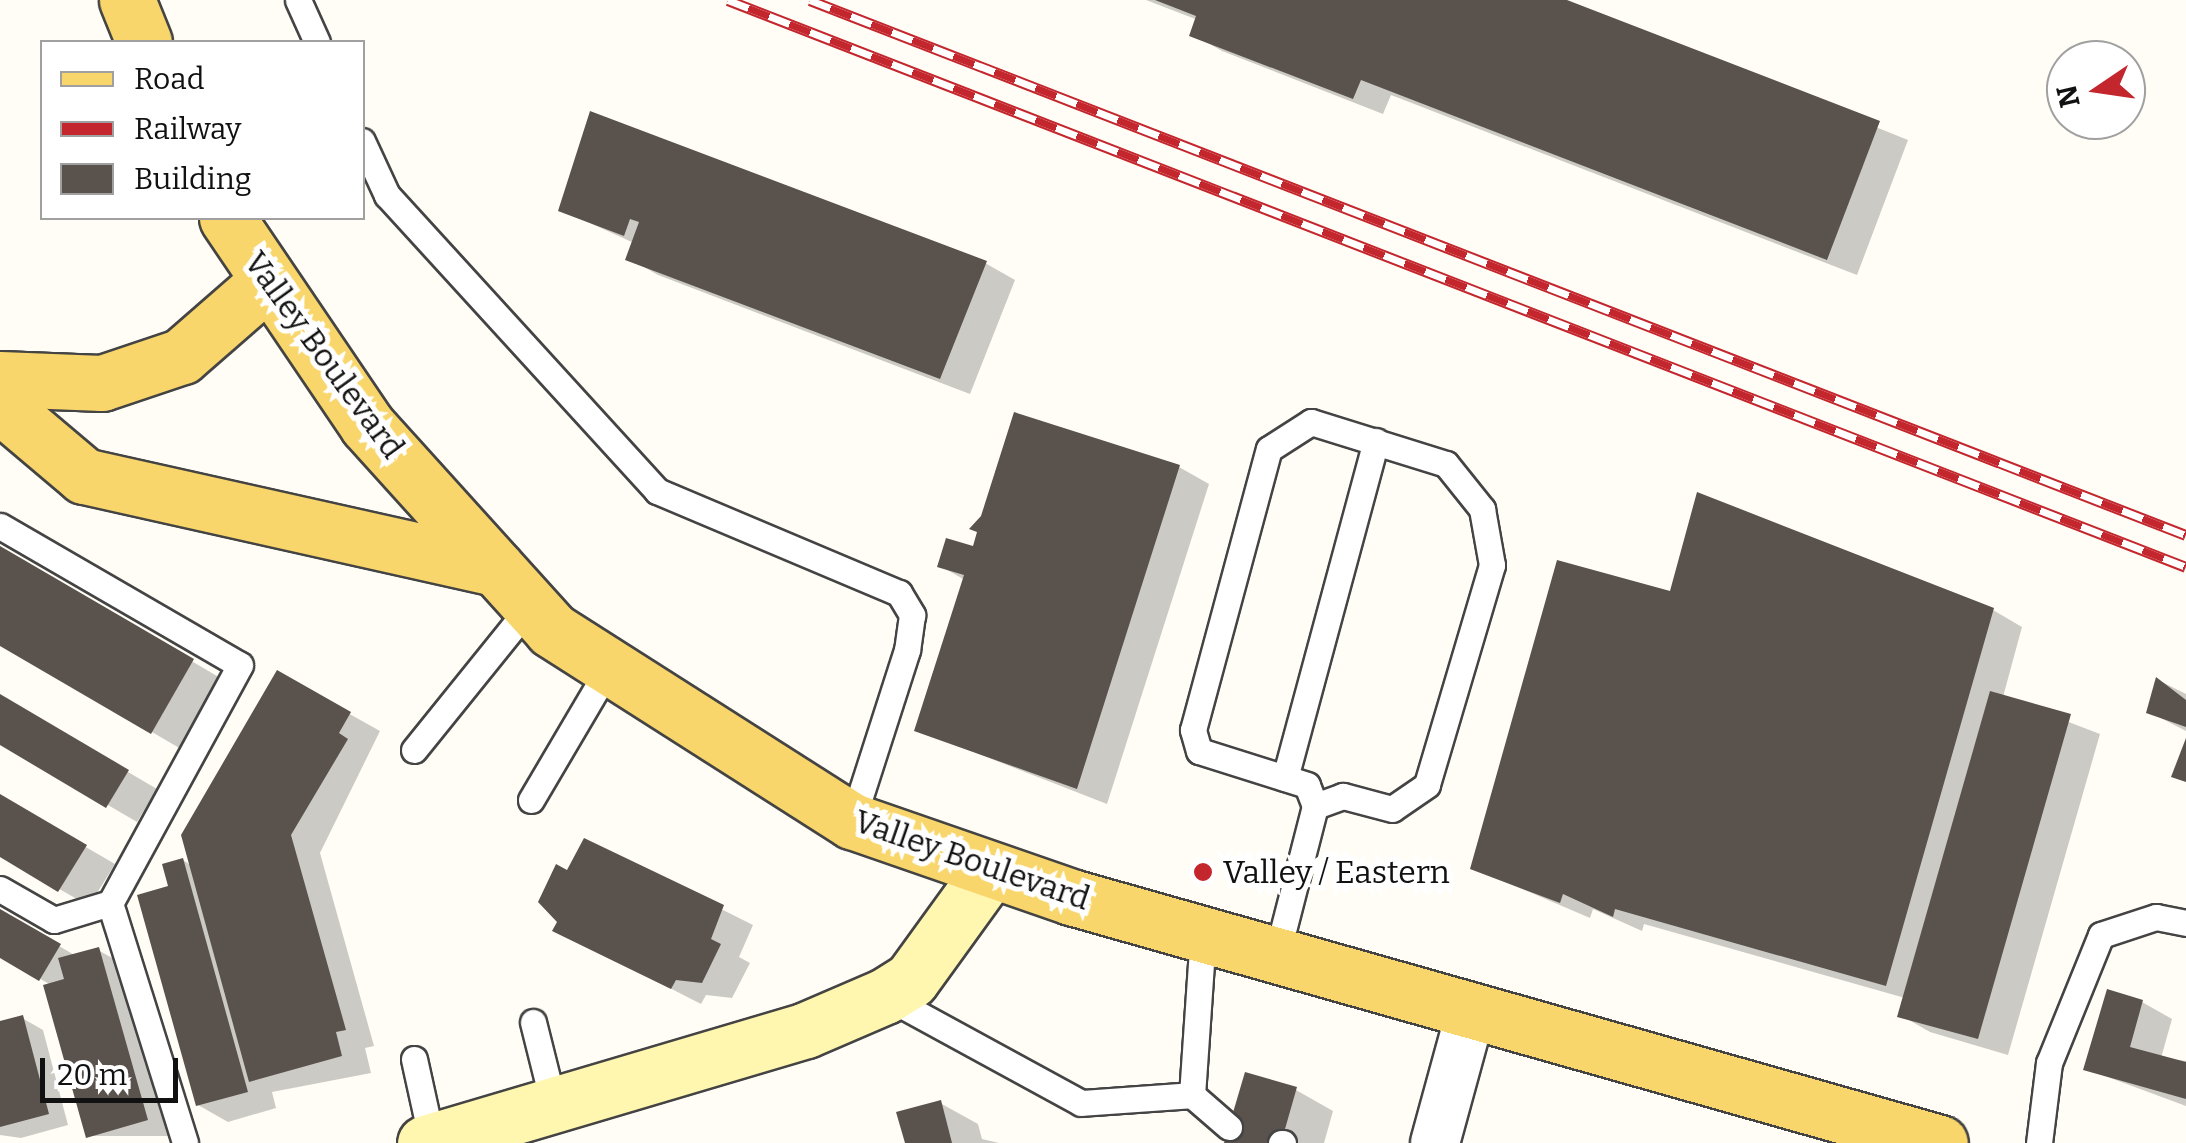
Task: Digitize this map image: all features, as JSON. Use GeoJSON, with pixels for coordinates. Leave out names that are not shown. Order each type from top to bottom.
{"type":"FeatureCollection","features":[{"type":"Feature","properties":{"kind":"main road"},"geometry":{"type":"LineString","coordinates":[[127,0],[143,40]]}},
{"type":"Feature","properties":{"kind":"main road","name":"Valley Boulevard"},"geometry":{"type":"LineString","coordinates":[[228,220],[367,426],[513,587],[606,670],[852,820],[990,872],[1940,1143]]}},
{"type":"Feature","properties":{"kind":"main road"},"geometry":{"type":"LineString","coordinates":[[0,379],[89,384],[182,356],[268,282]]}},
{"type":"Feature","properties":{"kind":"main road"},"geometry":{"type":"LineString","coordinates":[[0,405],[84,476],[513,587]]}},
{"type":"Feature","properties":{"kind":"main road"},"geometry":{"type":"LineString","coordinates":[[429,1142],[528,1122],[806,1030],[885,996],[910,980],[990,872]]}},
{"type":"Feature","properties":{"kind":"street"},"geometry":{"type":"LineString","coordinates":[[1434,1143],[1471,1010]]}},
{"type":"Feature","properties":{"kind":"lane"},"geometry":{"type":"LineString","coordinates":[[298,0],[316,40]]}},
{"type":"Feature","properties":{"kind":"lane"},"geometry":{"type":"LineString","coordinates":[[365,147],[387,195],[657,491],[900,592],[912,615],[906,650],[852,820]]}},
{"type":"Feature","properties":{"kind":"lane"},"geometry":{"type":"LineString","coordinates":[[1277,954],[1314,806],[1306,785],[1199,751],[1195,704],[1269,448],[1311,422],[1446,464],[1482,509],[1492,564],[1427,786],[1392,809],[1343,796],[1314,806]]}},
{"type":"Feature","properties":{"kind":"lane"},"geometry":{"type":"LineString","coordinates":[[1286,778],[1376,442]]}},
{"type":"Feature","properties":{"kind":"lane"},"geometry":{"type":"LineString","coordinates":[[0,526],[240,665],[110,902],[54,920],[0,889]]}},
{"type":"Feature","properties":{"kind":"lane"},"geometry":{"type":"LineString","coordinates":[[414,750],[513,587]]}},
{"type":"Feature","properties":{"kind":"lane"},"geometry":{"type":"LineString","coordinates":[[530,800],[606,670]]}},
{"type":"Feature","properties":{"kind":"lane"},"geometry":{"type":"LineString","coordinates":[[110,902],[185,1143]]}},
{"type":"Feature","properties":{"kind":"lane"},"geometry":{"type":"LineString","coordinates":[[2039,1143],[2049,1063],[2101,935],[2156,917],[2186,923]]}},
{"type":"Feature","properties":{"kind":"lane"},"geometry":{"type":"LineString","coordinates":[[1192,1095],[1203,934]]}},
{"type":"Feature","properties":{"kind":"lane"},"geometry":{"type":"LineString","coordinates":[[885,996],[1081,1103],[1192,1095],[1229,1127]]}},
{"type":"Feature","properties":{"kind":"lane"},"geometry":{"type":"LineString","coordinates":[[528,1122],[533,1022]]}},
{"type":"Feature","properties":{"kind":"lane"},"geometry":{"type":"LineString","coordinates":[[414,1059],[429,1142]]}},
{"type":"Feature","properties":{"kind":"building"},"geometry":{"type":"Polygon","coordinates":[[[1155,0],[1567,0],[1880,121],[1827,260],[1361,80],[1353,99],[1189,36],[1196,16],[1155,0]]]}},
{"type":"Feature","properties":{"kind":"building"},"geometry":{"type":"Polygon","coordinates":[[[590,111],[987,261],[940,379],[625,260],[639,222],[630,219],[624,236],[558,211],[590,111]]]}},
{"type":"Feature","properties":{"kind":"building"},"geometry":{"type":"Polygon","coordinates":[[[1014,412],[1180,465],[1077,789],[914,731],[964,575],[937,567],[946,538],[973,546],[977,532],[969,529],[981,516],[1014,412]]]}},
{"type":"Feature","properties":{"kind":"building"},"geometry":{"type":"Polygon","coordinates":[[[1697,492],[1994,608],[1886,986],[1615,909],[1613,917],[1563,894],[1560,903],[1470,869],[1557,560],[1670,591],[1697,492]]]}},
{"type":"Feature","properties":{"kind":"building"},"geometry":{"type":"Polygon","coordinates":[[[0,546],[194,659],[151,734],[0,646],[0,546]]]}},
{"type":"Feature","properties":{"kind":"building"},"geometry":{"type":"Polygon","coordinates":[[[277,670],[351,712],[339,733],[348,739],[291,835],[346,1030],[336,1032],[342,1056],[249,1082],[181,835],[277,670]]]}},
{"type":"Feature","properties":{"kind":"building"},"geometry":{"type":"Polygon","coordinates":[[[2156,677],[2186,700],[2186,727],[2146,713],[2156,677]]]}},
{"type":"Feature","properties":{"kind":"building"},"geometry":{"type":"Polygon","coordinates":[[[1990,691],[2071,714],[1978,1039],[1897,1017],[1990,691]]]}},
{"type":"Feature","properties":{"kind":"building"},"geometry":{"type":"Polygon","coordinates":[[[0,694],[129,770],[106,808],[0,745],[0,694]]]}},
{"type":"Feature","properties":{"kind":"building"},"geometry":{"type":"Polygon","coordinates":[[[2186,738],[2186,782],[2171,777],[2186,738]]]}},
{"type":"Feature","properties":{"kind":"building"},"geometry":{"type":"Polygon","coordinates":[[[0,794],[87,845],[58,892],[0,857],[0,794]]]}},
{"type":"Feature","properties":{"kind":"building"},"geometry":{"type":"Polygon","coordinates":[[[584,838],[724,905],[711,939],[721,944],[702,983],[676,980],[671,989],[552,931],[557,922],[538,902],[556,864],[567,870],[584,838]]]}},
{"type":"Feature","properties":{"kind":"building"},"geometry":{"type":"Polygon","coordinates":[[[183,858],[248,1092],[196,1106],[137,895],[168,886],[162,864],[183,858]]]}},
{"type":"Feature","properties":{"kind":"building"},"geometry":{"type":"Polygon","coordinates":[[[0,909],[61,944],[39,981],[0,958],[0,909]]]}},
{"type":"Feature","properties":{"kind":"building"},"geometry":{"type":"Polygon","coordinates":[[[99,947],[148,1120],[86,1138],[43,985],[64,979],[58,958],[99,947]]]}},
{"type":"Feature","properties":{"kind":"building"},"geometry":{"type":"Polygon","coordinates":[[[2107,989],[2143,1000],[2130,1047],[2186,1062],[2186,1099],[2083,1070],[2107,989]]]}},
{"type":"Feature","properties":{"kind":"building"},"geometry":{"type":"Polygon","coordinates":[[[23,1015],[49,1114],[0,1127],[0,1021],[23,1015]]]}},
{"type":"Feature","properties":{"kind":"building"},"geometry":{"type":"Polygon","coordinates":[[[1245,1072],[1297,1087],[1281,1143],[1224,1143],[1245,1072]]]}},
{"type":"Feature","properties":{"kind":"building"},"geometry":{"type":"Polygon","coordinates":[[[941,1100],[952,1143],[905,1143],[896,1112],[941,1100]]]}},
{"type":"Feature","properties":{"kind":"railway"},"geometry":{"type":"LineString","coordinates":[[728,0],[2186,567]]}},
{"type":"Feature","properties":{"kind":"railway"},"geometry":{"type":"LineString","coordinates":[[810,0],[2186,535]]}},
{"type":"Feature","properties":{"kind":"place","name":"Valley / Eastern"},"geometry":{"type":"Point","coordinates":[1203,872]}}]}
